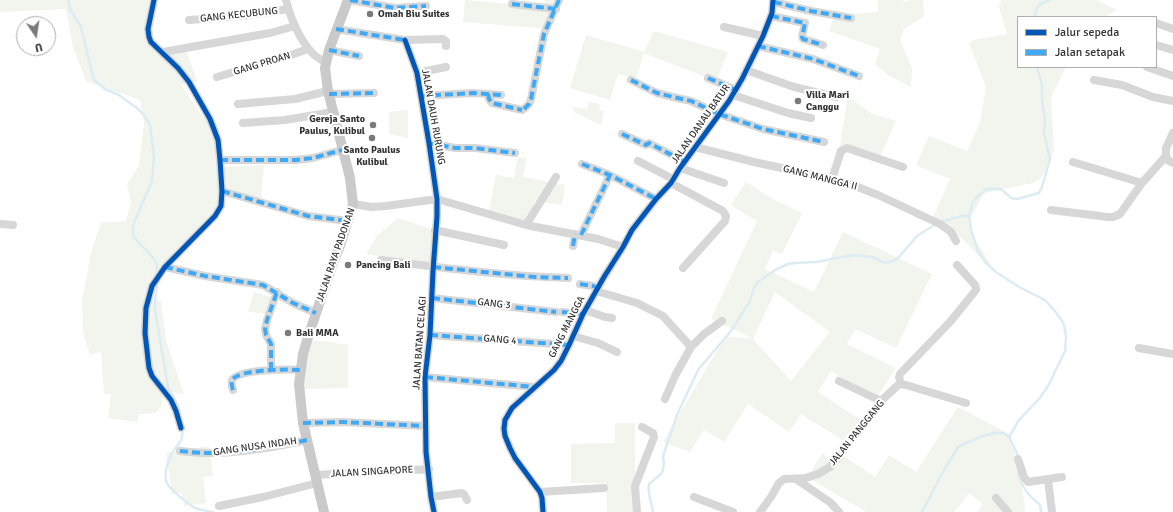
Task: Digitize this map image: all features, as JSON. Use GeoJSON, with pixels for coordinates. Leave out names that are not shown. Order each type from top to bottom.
{"type":"FeatureCollection","features":[{"type":"Feature","properties":{"kind":"main road","name":"JALAN RAYA PADONAN"},"geometry":{"type":"LineString","coordinates":[[324,512],[303,423],[299,384],[303,354],[353,204],[350,178],[342,150],[326,78],[328,50],[349,0]]}},
{"type":"Feature","properties":{"kind":"street"},"geometry":{"type":"LineString","coordinates":[[154,0],[148,29],[149,37],[155,46],[163,52],[189,82],[210,119],[218,140],[222,191],[220,206],[216,216],[165,267],[152,286],[146,308],[145,333],[149,368],[152,376],[171,400],[181,428]]}},
{"type":"Feature","properties":{"kind":"street"},"geometry":{"type":"LineString","coordinates":[[286,0],[295,26],[308,49],[320,60],[326,62]]}},
{"type":"Feature","properties":{"kind":"street"},"geometry":{"type":"LineString","coordinates":[[349,0],[395,8],[426,6]]}},
{"type":"Feature","properties":{"kind":"street"},"geometry":{"type":"LineString","coordinates":[[488,94],[492,103],[523,110],[529,104],[544,34],[559,0]]}},
{"type":"Feature","properties":{"kind":"street"},"geometry":{"type":"LineString","coordinates":[[773,1],[811,11],[851,18]]}},
{"type":"Feature","properties":{"kind":"street","name":"JALAN DANAU BATUR"},"geometry":{"type":"LineString","coordinates":[[623,247],[632,230],[672,181],[735,92],[763,36],[771,16],[773,1]]}},
{"type":"Feature","properties":{"kind":"street"},"geometry":{"type":"LineString","coordinates":[[512,4],[556,9]]}},
{"type":"Feature","properties":{"kind":"street","name":"GANG KECUBUNG"},"geometry":{"type":"LineString","coordinates":[[189,20],[232,17],[288,9]]}},
{"type":"Feature","properties":{"kind":"street"},"geometry":{"type":"LineString","coordinates":[[771,16],[805,24],[802,37],[803,39],[823,45]]}},
{"type":"Feature","properties":{"kind":"street"},"geometry":{"type":"LineString","coordinates":[[1157,23],[1173,29]]}},
{"type":"Feature","properties":{"kind":"street"},"geometry":{"type":"LineString","coordinates":[[163,52],[258,36],[295,26]]}},
{"type":"Feature","properties":{"kind":"street"},"geometry":{"type":"LineString","coordinates":[[724,27],[763,36]]}},
{"type":"Feature","properties":{"kind":"street"},"geometry":{"type":"LineString","coordinates":[[336,29],[405,40],[443,39],[446,42],[446,46]]}},
{"type":"Feature","properties":{"kind":"street","name":"JALAN DAUH RURUNG"},"geometry":{"type":"LineString","coordinates":[[405,40],[418,73],[437,198]]}},
{"type":"Feature","properties":{"kind":"street"},"geometry":{"type":"LineString","coordinates":[[1157,45],[1173,50]]}},
{"type":"Feature","properties":{"kind":"street"},"geometry":{"type":"LineString","coordinates":[[758,46],[813,59],[859,76]]}},
{"type":"Feature","properties":{"kind":"street","name":"GANG PROAN"},"geometry":{"type":"LineString","coordinates":[[217,77],[308,49]]}},
{"type":"Feature","properties":{"kind":"street"},"geometry":{"type":"LineString","coordinates":[[328,50],[359,56]]}},
{"type":"Feature","properties":{"kind":"street"},"geometry":{"type":"LineString","coordinates":[[418,73],[446,67]]}},
{"type":"Feature","properties":{"kind":"street"},"geometry":{"type":"LineString","coordinates":[[1150,68],[1173,76]]}},
{"type":"Feature","properties":{"kind":"street"},"geometry":{"type":"LineString","coordinates":[[746,70],[794,87],[836,97]]}},
{"type":"Feature","properties":{"kind":"street"},"geometry":{"type":"LineString","coordinates":[[708,78],[735,92],[788,113],[811,118]]}},
{"type":"Feature","properties":{"kind":"street"},"geometry":{"type":"LineString","coordinates":[[631,80],[657,93],[673,98],[691,101],[719,114],[763,129],[824,142]]}},
{"type":"Feature","properties":{"kind":"street"},"geometry":{"type":"LineString","coordinates":[[1094,80],[1115,84],[1153,97],[1173,101]]}},
{"type":"Feature","properties":{"kind":"street"},"geometry":{"type":"LineString","coordinates":[[238,104],[295,99],[329,92],[374,93]]}},
{"type":"Feature","properties":{"kind":"street"},"geometry":{"type":"LineString","coordinates":[[421,96],[473,93],[501,95]]}},
{"type":"Feature","properties":{"kind":"street"},"geometry":{"type":"LineString","coordinates":[[243,124],[285,120],[333,112]]}},
{"type":"Feature","properties":{"kind":"street"},"geometry":{"type":"LineString","coordinates":[[1173,133],[1166,148],[1166,156],[1169,161],[1173,163]]}},
{"type":"Feature","properties":{"kind":"street"},"geometry":{"type":"LineString","coordinates":[[622,134],[646,145],[649,143],[682,165],[724,183]]}},
{"type":"Feature","properties":{"kind":"street"},"geometry":{"type":"LineString","coordinates":[[429,143],[455,148],[475,148],[515,153]]}},
{"type":"Feature","properties":{"kind":"street","name":"GANG MANGGA II"},"geometry":{"type":"LineString","coordinates":[[695,147],[832,179],[855,186],[940,224],[951,232],[956,241]]}},
{"type":"Feature","properties":{"kind":"street"},"geometry":{"type":"LineString","coordinates":[[832,179],[842,150],[847,148],[903,167]]}},
{"type":"Feature","properties":{"kind":"street"},"geometry":{"type":"LineString","coordinates":[[220,160],[296,160],[313,158],[342,150]]}},
{"type":"Feature","properties":{"kind":"street"},"geometry":{"type":"LineString","coordinates":[[1050,210],[1113,217],[1117,216],[1142,183],[1166,156]]}},
{"type":"Feature","properties":{"kind":"street"},"geometry":{"type":"LineString","coordinates":[[638,161],[723,211],[726,216],[725,221],[682,268]]}},
{"type":"Feature","properties":{"kind":"street"},"geometry":{"type":"LineString","coordinates":[[1073,162],[1142,183]]}},
{"type":"Feature","properties":{"kind":"street"},"geometry":{"type":"LineString","coordinates":[[582,164],[610,175],[656,199]]}},
{"type":"Feature","properties":{"kind":"street"},"geometry":{"type":"LineString","coordinates":[[573,246],[610,175]]}},
{"type":"Feature","properties":{"kind":"street"},"geometry":{"type":"LineString","coordinates":[[526,225],[556,177]]}},
{"type":"Feature","properties":{"kind":"street"},"geometry":{"type":"LineString","coordinates":[[222,191],[308,216],[348,221]]}},
{"type":"Feature","properties":{"kind":"street"},"geometry":{"type":"LineString","coordinates":[[353,204],[372,207],[437,198],[526,225],[578,234],[623,247]]}},
{"type":"Feature","properties":{"kind":"street","name":"JALAN BATAN CELAGI"},"geometry":{"type":"LineString","coordinates":[[434,512],[426,452],[425,377],[430,335],[437,198]]}},
{"type":"Feature","properties":{"kind":"street"},"geometry":{"type":"LineString","coordinates":[[0,224],[14,224]]}},
{"type":"Feature","properties":{"kind":"street"},"geometry":{"type":"LineString","coordinates":[[435,230],[504,245]]}},
{"type":"Feature","properties":{"kind":"street","name":"GANG MANGGA"},"geometry":{"type":"LineString","coordinates":[[543,512],[540,492],[515,458],[505,436],[505,420],[512,408],[554,370],[569,345],[584,312],[623,247]]}},
{"type":"Feature","properties":{"kind":"street"},"geometry":{"type":"LineString","coordinates":[[380,260],[535,277],[568,278]]}},
{"type":"Feature","properties":{"kind":"street"},"geometry":{"type":"LineString","coordinates":[[957,265],[975,285],[976,290],[950,322],[900,374],[899,377],[901,384],[966,403]]}},
{"type":"Feature","properties":{"kind":"street"},"geometry":{"type":"LineString","coordinates":[[165,267],[205,276],[263,285],[293,302],[316,312]]}},
{"type":"Feature","properties":{"kind":"street"},"geometry":{"type":"LineString","coordinates":[[580,284],[593,286],[597,290],[637,303],[663,316],[691,347]]}},
{"type":"Feature","properties":{"kind":"street"},"geometry":{"type":"LineString","coordinates":[[272,370],[270,344],[265,329],[277,292]]}},
{"type":"Feature","properties":{"kind":"street","name":"GANG 3"},"geometry":{"type":"LineString","coordinates":[[432,298],[559,312],[584,312],[612,318]]}},
{"type":"Feature","properties":{"kind":"street"},"geometry":{"type":"LineString","coordinates":[[665,399],[675,376],[691,347],[704,334],[722,322]]}},
{"type":"Feature","properties":{"kind":"street","name":"GANG 4"},"geometry":{"type":"LineString","coordinates":[[430,335],[569,345]]}},
{"type":"Feature","properties":{"kind":"street"},"geometry":{"type":"LineString","coordinates":[[573,336],[598,343],[617,352]]}},
{"type":"Feature","properties":{"kind":"street"},"geometry":{"type":"LineString","coordinates":[[1139,348],[1173,354]]}},
{"type":"Feature","properties":{"kind":"street"},"geometry":{"type":"LineString","coordinates":[[233,390],[232,381],[236,377],[248,373],[272,370],[301,370]]}},
{"type":"Feature","properties":{"kind":"street"},"geometry":{"type":"LineString","coordinates":[[425,377],[535,387]]}},
{"type":"Feature","properties":{"kind":"street"},"geometry":{"type":"LineString","coordinates":[[840,381],[881,402]]}},
{"type":"Feature","properties":{"kind":"street","name":"JALAN PANGGANG"},"geometry":{"type":"LineString","coordinates":[[760,512],[779,483],[784,479],[806,478],[818,474],[830,467],[881,402],[901,384]]}},
{"type":"Feature","properties":{"kind":"street"},"geometry":{"type":"LineString","coordinates":[[303,423],[343,422],[425,426]]}},
{"type":"Feature","properties":{"kind":"street"},"geometry":{"type":"LineString","coordinates":[[637,512],[635,486],[654,437],[653,433],[642,427]]}},
{"type":"Feature","properties":{"kind":"street","name":"GANG NUSA INDAH"},"geometry":{"type":"LineString","coordinates":[[180,451],[207,453],[235,452],[307,440]]}},
{"type":"Feature","properties":{"kind":"street"},"geometry":{"type":"LineString","coordinates":[[1018,459],[1024,477],[1028,482],[1062,477]]}},
{"type":"Feature","properties":{"kind":"street","name":"JALAN SINGAPORE"},"geometry":{"type":"LineString","coordinates":[[219,506],[262,497],[316,479],[429,469]]}},
{"type":"Feature","properties":{"kind":"street"},"geometry":{"type":"LineString","coordinates":[[796,479],[826,500],[839,512]]}},
{"type":"Feature","properties":{"kind":"street"},"geometry":{"type":"LineString","coordinates":[[1048,480],[1052,512]]}},
{"type":"Feature","properties":{"kind":"street"},"geometry":{"type":"LineString","coordinates":[[540,492],[604,488]]}},
{"type":"Feature","properties":{"kind":"street"},"geometry":{"type":"LineString","coordinates":[[431,496],[462,492],[467,500]]}},
{"type":"Feature","properties":{"kind":"street"},"geometry":{"type":"LineString","coordinates":[[694,497],[733,512]]}},
{"type":"Feature","properties":{"kind":"street"},"geometry":{"type":"LineString","coordinates":[[996,498],[1008,512]]}},
{"type":"Feature","properties":{"kind":"shaded area"},"geometry":{"type":"Polygon","coordinates":[[[0,0],[154,0],[147,18],[152,43],[169,51],[186,50],[197,81],[181,85],[203,117],[213,124],[224,167],[264,165],[261,198],[224,192],[206,227],[165,266],[149,300],[161,301],[166,340],[184,394],[164,391],[161,406],[156,413],[139,414],[137,422],[108,418],[111,394],[104,394],[101,352],[90,355],[83,333],[82,300],[92,249],[101,223],[126,221],[131,203],[127,184],[139,166],[144,123],[140,100],[86,81],[73,47],[66,9],[0,12],[0,0]]]}},
{"type":"Feature","properties":{"kind":"shaded area"},"geometry":{"type":"Polygon","coordinates":[[[465,0],[544,7],[545,0],[553,0],[551,29],[463,22],[465,0]]]}},
{"type":"Feature","properties":{"kind":"shaded area"},"geometry":{"type":"Polygon","coordinates":[[[878,0],[902,0],[907,2],[908,0],[923,0],[924,16],[904,29],[900,40],[912,68],[911,87],[890,76],[875,64],[880,49],[829,31],[835,14],[878,12],[878,0]]]}},
{"type":"Feature","properties":{"kind":"shaded area"},"geometry":{"type":"Polygon","coordinates":[[[1001,0],[1096,0],[1117,10],[1106,16],[1017,16],[1017,68],[1066,68],[1051,97],[1054,150],[1042,177],[1033,183],[984,193],[971,218],[972,234],[991,265],[990,268],[961,237],[932,220],[950,179],[916,165],[929,136],[967,151],[980,123],[986,87],[969,43],[974,40],[1007,34],[999,7],[1001,0]]]}},
{"type":"Feature","properties":{"kind":"shaded area"},"geometry":{"type":"Polygon","coordinates":[[[654,31],[728,52],[716,81],[644,53],[636,79],[618,74],[610,100],[570,88],[586,35],[644,52],[654,31]]]}},
{"type":"Feature","properties":{"kind":"shaded area"},"geometry":{"type":"Polygon","coordinates":[[[848,96],[872,114],[896,121],[881,155],[839,151],[848,96]]]}},
{"type":"Feature","properties":{"kind":"shaded area"},"geometry":{"type":"Polygon","coordinates":[[[589,102],[600,104],[599,110],[604,111],[601,125],[574,112],[573,107],[587,109],[589,102]]]}},
{"type":"Feature","properties":{"kind":"shaded area"},"geometry":{"type":"Polygon","coordinates":[[[408,110],[408,138],[389,134],[389,112],[408,110]]]}},
{"type":"Feature","properties":{"kind":"shaded area"},"geometry":{"type":"Polygon","coordinates":[[[518,157],[527,158],[523,177],[565,185],[562,205],[534,201],[531,222],[488,216],[496,175],[514,178],[518,157]]]}},
{"type":"Feature","properties":{"kind":"shaded area"},"geometry":{"type":"Polygon","coordinates":[[[746,182],[771,198],[802,213],[782,254],[773,250],[765,269],[814,292],[843,232],[932,274],[896,348],[855,329],[847,344],[896,368],[876,399],[831,371],[818,392],[862,421],[849,444],[801,414],[789,432],[748,404],[724,442],[704,430],[690,452],[663,442],[725,337],[752,338],[711,319],[757,221],[731,205],[746,182]],[[775,292],[753,339],[791,381],[830,332],[775,292]]]}},
{"type":"Feature","properties":{"kind":"shaded area"},"geometry":{"type":"Polygon","coordinates":[[[398,218],[436,231],[433,264],[366,254],[377,236],[398,218]]]}},
{"type":"Feature","properties":{"kind":"shaded area"},"geometry":{"type":"Polygon","coordinates":[[[254,292],[274,298],[271,314],[248,312],[254,292]]]}},
{"type":"Feature","properties":{"kind":"shaded area"},"geometry":{"type":"Polygon","coordinates":[[[308,341],[323,341],[348,345],[348,388],[303,389],[308,341]]]}},
{"type":"Feature","properties":{"kind":"shaded area"},"geometry":{"type":"Polygon","coordinates":[[[958,407],[1011,435],[1024,499],[1025,512],[977,512],[983,504],[969,493],[954,512],[866,512],[807,477],[823,453],[831,461],[839,453],[875,477],[889,455],[916,472],[958,407]]]}},
{"type":"Feature","properties":{"kind":"shaded area"},"geometry":{"type":"Polygon","coordinates":[[[615,423],[635,423],[635,512],[607,512],[606,483],[571,483],[571,444],[615,443],[615,423]]]}},
{"type":"Feature","properties":{"kind":"shaded area"},"geometry":{"type":"Polygon","coordinates":[[[209,446],[213,476],[203,477],[206,503],[184,506],[182,493],[172,494],[166,453],[209,446]]]}},
{"type":"Feature","properties":{"kind":"waterway"},"geometry":{"type":"LineString","coordinates":[[68,0],[70,9],[81,27],[94,80],[105,89],[119,95],[137,108],[150,125],[154,157],[152,181],[133,225],[133,236],[154,259],[157,265],[157,274]]}},
{"type":"Feature","properties":{"kind":"waterway"},"geometry":{"type":"LineString","coordinates":[[1035,16],[1037,7],[1050,0]]}},
{"type":"Feature","properties":{"kind":"waterway"},"geometry":{"type":"LineString","coordinates":[[1017,457],[1017,453],[1009,437],[1019,420],[1039,399],[1048,386],[1065,351],[1066,337],[1064,324],[1045,300],[1019,287],[996,272],[986,263],[978,251],[971,230],[969,216],[973,202],[987,189],[1001,189],[1011,198],[1017,199],[1039,193],[1042,187],[1050,159],[1044,133],[1045,120],[1042,85],[1037,68]]}},
{"type":"Feature","properties":{"kind":"waterway"},"geometry":{"type":"LineString","coordinates":[[940,222],[962,216],[969,216]]}},
{"type":"Feature","properties":{"kind":"waterway"},"geometry":{"type":"LineString","coordinates":[[653,512],[649,484],[662,473],[664,464],[663,456],[677,415],[698,370],[731,331],[750,301],[754,288],[758,282],[775,270],[788,264],[816,262],[853,255],[872,257],[885,263],[893,261],[899,257],[917,236],[936,224]]}},
{"type":"Feature","properties":{"kind":"waterway"},"geometry":{"type":"LineString","coordinates":[[157,283],[155,310],[168,387],[179,410]]}},
{"type":"Feature","properties":{"kind":"waterway"},"geometry":{"type":"LineString","coordinates":[[182,428],[181,439],[172,453],[166,468],[167,483],[175,493],[192,507],[213,512]]}},
{"type":"Feature","properties":{"kind":"waterway"},"geometry":{"type":"LineString","coordinates":[[922,512],[958,447],[982,436],[995,433],[1003,433],[1009,437]]}},
{"type":"Feature","properties":{"kind":"waterway"},"geometry":{"type":"LineString","coordinates":[[1018,468],[1022,485],[1040,505],[1041,512]]}},
{"type":"Feature","properties":{"kind":"marked path"},"geometry":{"type":"LineString","coordinates":[[350,0],[395,8],[426,6]]}},
{"type":"Feature","properties":{"kind":"marked path"},"geometry":{"type":"LineString","coordinates":[[524,109],[529,104],[531,99],[544,34],[559,0]]}},
{"type":"Feature","properties":{"kind":"marked path"},"geometry":{"type":"LineString","coordinates":[[774,2],[811,11],[851,18]]}},
{"type":"Feature","properties":{"kind":"marked path"},"geometry":{"type":"LineString","coordinates":[[512,4],[556,9]]}},
{"type":"Feature","properties":{"kind":"marked path"},"geometry":{"type":"LineString","coordinates":[[771,16],[805,23],[802,37],[803,39],[823,45]]}},
{"type":"Feature","properties":{"kind":"marked path"},"geometry":{"type":"LineString","coordinates":[[336,29],[405,40]]}},
{"type":"Feature","properties":{"kind":"marked path"},"geometry":{"type":"LineString","coordinates":[[758,46],[813,59],[859,76]]}},
{"type":"Feature","properties":{"kind":"marked path"},"geometry":{"type":"LineString","coordinates":[[329,50],[359,56]]}},
{"type":"Feature","properties":{"kind":"marked path"},"geometry":{"type":"LineString","coordinates":[[708,78],[736,90]]}},
{"type":"Feature","properties":{"kind":"marked path"},"geometry":{"type":"LineString","coordinates":[[631,80],[657,93],[691,101],[719,114],[763,129],[824,142]]}},
{"type":"Feature","properties":{"kind":"marked path"},"geometry":{"type":"LineString","coordinates":[[329,94],[374,93]]}},
{"type":"Feature","properties":{"kind":"marked path"},"geometry":{"type":"LineString","coordinates":[[421,96],[473,93],[501,95]]}},
{"type":"Feature","properties":{"kind":"marked path"},"geometry":{"type":"LineString","coordinates":[[488,94],[492,103],[522,110]]}},
{"type":"Feature","properties":{"kind":"marked path"},"geometry":{"type":"LineString","coordinates":[[622,134],[646,145],[649,143],[685,162]]}},
{"type":"Feature","properties":{"kind":"marked path"},"geometry":{"type":"LineString","coordinates":[[429,143],[455,148],[475,148],[515,153]]}},
{"type":"Feature","properties":{"kind":"marked path"},"geometry":{"type":"LineString","coordinates":[[220,160],[296,160],[313,158],[342,150]]}},
{"type":"Feature","properties":{"kind":"marked path"},"geometry":{"type":"LineString","coordinates":[[582,164],[610,175],[656,199]]}},
{"type":"Feature","properties":{"kind":"marked path"},"geometry":{"type":"LineString","coordinates":[[581,235],[610,175]]}},
{"type":"Feature","properties":{"kind":"marked path"},"geometry":{"type":"LineString","coordinates":[[222,191],[308,216],[348,221]]}},
{"type":"Feature","properties":{"kind":"marked path"},"geometry":{"type":"LineString","coordinates":[[573,246],[575,234]]}},
{"type":"Feature","properties":{"kind":"marked path"},"geometry":{"type":"LineString","coordinates":[[165,267],[205,276],[263,285],[293,303],[316,313]]}},
{"type":"Feature","properties":{"kind":"marked path"},"geometry":{"type":"LineString","coordinates":[[433,267],[535,277],[568,278]]}},
{"type":"Feature","properties":{"kind":"marked path"},"geometry":{"type":"LineString","coordinates":[[580,284],[598,288]]}},
{"type":"Feature","properties":{"kind":"marked path"},"geometry":{"type":"LineString","coordinates":[[271,370],[271,344],[266,335],[265,329],[277,292]]}},
{"type":"Feature","properties":{"kind":"marked path"},"geometry":{"type":"LineString","coordinates":[[432,298],[556,312]]}},
{"type":"Feature","properties":{"kind":"marked path"},"geometry":{"type":"LineString","coordinates":[[562,312],[583,314]]}},
{"type":"Feature","properties":{"kind":"marked path"},"geometry":{"type":"LineString","coordinates":[[430,335],[569,345]]}},
{"type":"Feature","properties":{"kind":"marked path"},"geometry":{"type":"LineString","coordinates":[[233,390],[232,380],[236,376],[264,370],[301,370]]}},
{"type":"Feature","properties":{"kind":"marked path"},"geometry":{"type":"LineString","coordinates":[[425,377],[535,387]]}},
{"type":"Feature","properties":{"kind":"marked path"},"geometry":{"type":"LineString","coordinates":[[303,423],[343,422],[425,426]]}},
{"type":"Feature","properties":{"kind":"marked path"},"geometry":{"type":"LineString","coordinates":[[180,451],[205,453],[245,451],[307,440]]}},
{"type":"Feature","properties":{"kind":"cycle path"},"geometry":{"type":"LineString","coordinates":[[154,0],[148,29],[149,37],[151,42],[178,68],[189,82],[210,119],[218,140],[222,191],[221,206],[215,216],[165,267],[152,286],[146,308],[145,333],[149,368],[152,376],[171,400],[181,428]]}},
{"type":"Feature","properties":{"kind":"cycle path"},"geometry":{"type":"LineString","coordinates":[[543,512],[540,492],[515,458],[505,436],[505,420],[512,408],[554,370],[561,361],[583,314],[632,230],[656,199],[671,183],[680,168],[729,101],[742,79],[763,36],[772,13],[773,0]]}},
{"type":"Feature","properties":{"kind":"cycle path"},"geometry":{"type":"LineString","coordinates":[[405,40],[417,73],[437,199],[430,335],[425,377],[426,452],[434,512]]}},
{"type":"Feature","properties":{"kind":"place","name":"Omah Biu Suites"},"geometry":{"type":"Point","coordinates":[370,14]}},
{"type":"Feature","properties":{"kind":"place","name":"Villa Mari Canggu"},"geometry":{"type":"Point","coordinates":[798,101]}},
{"type":"Feature","properties":{"kind":"place","name":"Gereja Santo Paulus, Kulibul"},"geometry":{"type":"Point","coordinates":[373,125]}},
{"type":"Feature","properties":{"kind":"place","name":"Santo Paulus Kulibul"},"geometry":{"type":"Point","coordinates":[372,138]}},
{"type":"Feature","properties":{"kind":"place","name":"Pancing Bali"},"geometry":{"type":"Point","coordinates":[348,265]}},
{"type":"Feature","properties":{"kind":"place","name":"Bali MMA"},"geometry":{"type":"Point","coordinates":[288,333]}}]}
